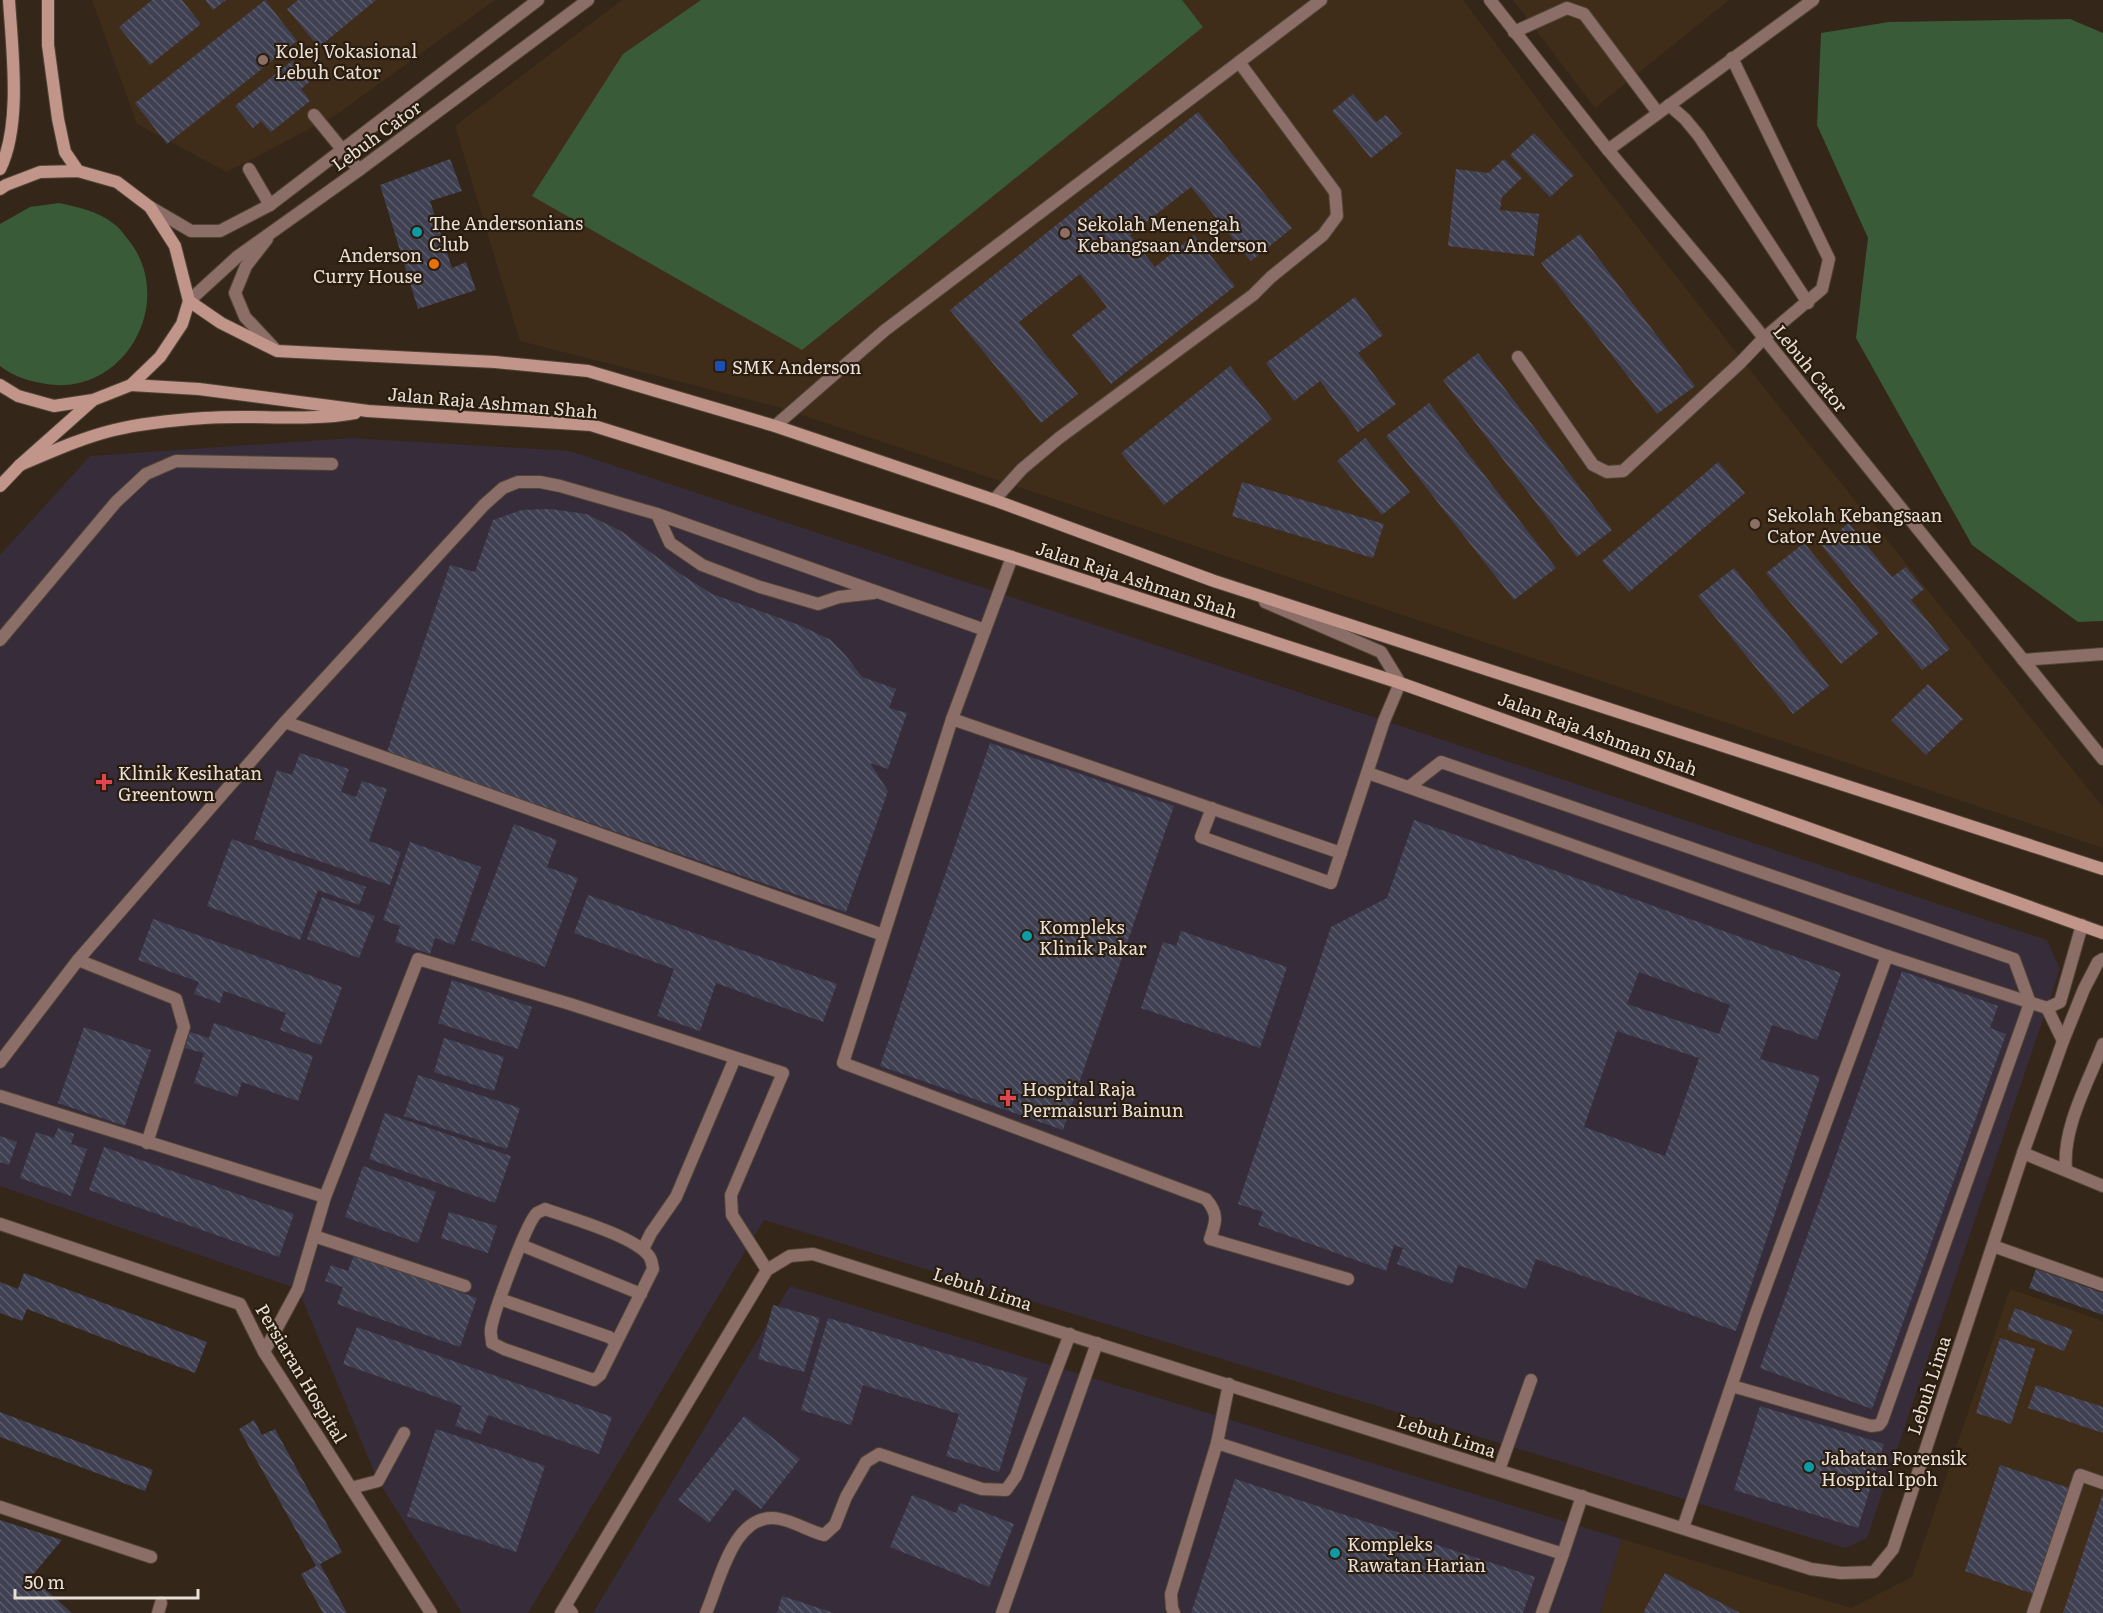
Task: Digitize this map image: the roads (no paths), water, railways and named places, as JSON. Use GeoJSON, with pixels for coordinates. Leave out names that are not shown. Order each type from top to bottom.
{"type":"FeatureCollection","features":[{"type":"Feature","properties":{"kind":"main road"},"geometry":{"type":"LineString","coordinates":[[0,169],[6,157],[12,120],[9,0]]}},
{"type":"Feature","properties":{"kind":"main road"},"geometry":{"type":"LineString","coordinates":[[48,0],[48,45],[58,119],[65,152],[78,171]]}},
{"type":"Feature","properties":{"kind":"main road"},"geometry":{"type":"LineString","coordinates":[[0,189],[40,172],[78,171],[117,182],[150,207],[175,246],[189,302],[182,324],[160,357],[131,385],[93,400],[54,406],[18,396],[0,385]]}},
{"type":"Feature","properties":{"kind":"main road","name":"Jalan Raja Ashman Shah"},"geometry":{"type":"LineString","coordinates":[[189,302],[221,323],[277,351],[495,362],[588,371],[775,426],[994,500],[1214,581],[2103,869]]}},
{"type":"Feature","properties":{"kind":"main road","name":"Jalan Raja Ashman Shah"},"geometry":{"type":"LineString","coordinates":[[131,385],[199,389],[368,411],[591,424],[1400,683],[2103,933]]}},
{"type":"Feature","properties":{"kind":"main road"},"geometry":{"type":"LineString","coordinates":[[0,486],[20,465],[93,400]]}},
{"type":"Feature","properties":{"kind":"main road"},"geometry":{"type":"LineString","coordinates":[[20,465],[68,445],[114,430],[206,418],[293,419],[368,411]]}},
{"type":"Feature","properties":{"kind":"street","name":"Lebuh Cator"},"geometry":{"type":"LineString","coordinates":[[150,207],[191,231],[220,231],[270,204],[538,0]]}},
{"type":"Feature","properties":{"kind":"street","name":"Lebuh Cator"},"geometry":{"type":"LineString","coordinates":[[189,302],[237,257],[276,227],[359,170],[588,0]]}},
{"type":"Feature","properties":{"kind":"street"},"geometry":{"type":"LineString","coordinates":[[775,426],[884,332],[1321,0]]}},
{"type":"Feature","properties":{"kind":"street","name":"Lebuh Cator"},"geometry":{"type":"LineString","coordinates":[[1490,0],[1608,150],[1764,339],[2103,759]]}},
{"type":"Feature","properties":{"kind":"street"},"geometry":{"type":"LineString","coordinates":[[1608,150],[1814,0]]}},
{"type":"Feature","properties":{"kind":"street"},"geometry":{"type":"LineString","coordinates":[[1514,32],[1567,8],[1584,14],[1658,113]]}},
{"type":"Feature","properties":{"kind":"street"},"geometry":{"type":"LineString","coordinates":[[1518,357],[1593,465],[1607,472],[1623,471],[1764,339],[1822,289],[1829,259],[1732,58]]}},
{"type":"Feature","properties":{"kind":"street"},"geometry":{"type":"LineString","coordinates":[[994,500],[1022,469],[1059,438],[1253,295],[1270,277],[1323,235],[1337,216],[1335,192],[1239,62]]}},
{"type":"Feature","properties":{"kind":"street"},"geometry":{"type":"LineString","coordinates":[[1669,105],[1686,119],[1700,136],[1808,303]]}},
{"type":"Feature","properties":{"kind":"street"},"geometry":{"type":"LineString","coordinates":[[314,115],[359,170]]}},
{"type":"Feature","properties":{"kind":"street"},"geometry":{"type":"LineString","coordinates":[[249,169],[270,204]]}},
{"type":"Feature","properties":{"kind":"street"},"geometry":{"type":"LineString","coordinates":[[276,227],[246,266],[235,293],[245,316],[277,351]]}},
{"type":"Feature","properties":{"kind":"street"},"geometry":{"type":"LineString","coordinates":[[1,638],[116,502],[146,474],[176,461],[332,464]]}},
{"type":"Feature","properties":{"kind":"street"},"geometry":{"type":"LineString","coordinates":[[0,1062],[78,960],[285,722],[484,505],[503,488],[518,482],[540,482],[657,514],[985,630]]}},
{"type":"Feature","properties":{"kind":"street"},"geometry":{"type":"LineString","coordinates":[[657,514],[670,543],[702,565],[760,587],[818,604],[839,597],[878,592]]}},
{"type":"Feature","properties":{"kind":"street"},"geometry":{"type":"LineString","coordinates":[[1012,557],[952,719],[843,1063],[1206,1199],[1214,1208],[1216,1223],[1210,1239],[1348,1279]]}},
{"type":"Feature","properties":{"kind":"street"},"geometry":{"type":"LineString","coordinates":[[1212,808],[1201,837],[1331,883],[1384,721],[1400,683],[1381,652],[1214,581]]}},
{"type":"Feature","properties":{"kind":"street"},"geometry":{"type":"LineString","coordinates":[[2024,660],[2103,654]]}},
{"type":"Feature","properties":{"kind":"street"},"geometry":{"type":"LineString","coordinates":[[952,719],[1341,853]]}},
{"type":"Feature","properties":{"kind":"street"},"geometry":{"type":"LineString","coordinates":[[285,722],[883,934]]}},
{"type":"Feature","properties":{"kind":"street"},"geometry":{"type":"LineString","coordinates":[[1408,788],[1441,762],[2014,959],[2030,1003],[1882,1421],[1879,1425],[1871,1426],[1732,1386]]}},
{"type":"Feature","properties":{"kind":"street"},"geometry":{"type":"LineString","coordinates":[[1368,773],[1887,957],[2047,1008],[2060,1002],[2082,925]]}},
{"type":"Feature","properties":{"kind":"street"},"geometry":{"type":"LineString","coordinates":[[1683,1528],[1760,1305],[1887,957]]}},
{"type":"Feature","properties":{"kind":"street"},"geometry":{"type":"LineString","coordinates":[[264,1352],[298,1289],[325,1197],[418,959],[555,999],[783,1073],[731,1195],[732,1215],[767,1270],[566,1611]]}},
{"type":"Feature","properties":{"kind":"street","name":"Lebuh Lima"},"geometry":{"type":"LineString","coordinates":[[767,1270],[790,1256],[813,1254],[1811,1569],[1841,1573],[1874,1572],[1893,1549],[2023,1153],[2084,989],[2098,962],[2103,959]]}},
{"type":"Feature","properties":{"kind":"street"},"geometry":{"type":"LineString","coordinates":[[78,960],[176,999],[184,1027],[147,1143]]}},
{"type":"Feature","properties":{"kind":"street"},"geometry":{"type":"LineString","coordinates":[[2047,1008],[2063,1041]]}},
{"type":"Feature","properties":{"kind":"street"},"geometry":{"type":"LineString","coordinates":[[2066,1170],[2064,1153],[2068,1135],[2103,1044]]}},
{"type":"Feature","properties":{"kind":"street"},"geometry":{"type":"LineString","coordinates":[[643,1249],[651,1233],[676,1197],[735,1058]]}},
{"type":"Feature","properties":{"kind":"street"},"geometry":{"type":"LineString","coordinates":[[0,1096],[325,1197]]}},
{"type":"Feature","properties":{"kind":"street"},"geometry":{"type":"LineString","coordinates":[[2023,1153],[2103,1185]]}},
{"type":"Feature","properties":{"kind":"street"},"geometry":{"type":"LineString","coordinates":[[545,1209],[623,1238],[643,1249],[651,1258],[653,1269],[600,1375],[594,1380],[492,1343],[490,1331],[521,1245],[531,1220],[537,1212],[545,1209]]}},
{"type":"Feature","properties":{"kind":"street","name":"Persiaran Hospital"},"geometry":{"type":"LineString","coordinates":[[0,1224],[240,1304],[264,1352],[431,1613]]}},
{"type":"Feature","properties":{"kind":"street"},"geometry":{"type":"LineString","coordinates":[[314,1236],[465,1286]]}},
{"type":"Feature","properties":{"kind":"street"},"geometry":{"type":"LineString","coordinates":[[521,1245],[641,1294]]}},
{"type":"Feature","properties":{"kind":"street"},"geometry":{"type":"LineString","coordinates":[[1993,1246],[2103,1286]]}},
{"type":"Feature","properties":{"kind":"street"},"geometry":{"type":"LineString","coordinates":[[500,1299],[609,1337],[616,1342]]}},
{"type":"Feature","properties":{"kind":"street"},"geometry":{"type":"LineString","coordinates":[[706,1613],[736,1540],[751,1524],[759,1520],[780,1519],[810,1532],[824,1535],[835,1525],[846,1497],[866,1462],[879,1454],[982,1489],[1006,1490],[1016,1476],[1070,1334]]}},
{"type":"Feature","properties":{"kind":"street"},"geometry":{"type":"LineString","coordinates":[[1002,1613],[1097,1343]]}},
{"type":"Feature","properties":{"kind":"street"},"geometry":{"type":"LineString","coordinates":[[1499,1470],[1531,1380]]}},
{"type":"Feature","properties":{"kind":"street"},"geometry":{"type":"LineString","coordinates":[[1174,1613],[1171,1594],[1217,1443],[1229,1384]]}},
{"type":"Feature","properties":{"kind":"street"},"geometry":{"type":"LineString","coordinates":[[351,1488],[378,1481],[404,1433]]}},
{"type":"Feature","properties":{"kind":"street"},"geometry":{"type":"LineString","coordinates":[[1217,1443],[1563,1554]]}},
{"type":"Feature","properties":{"kind":"street"},"geometry":{"type":"LineString","coordinates":[[2033,1613],[2080,1474],[2103,1483]]}},
{"type":"Feature","properties":{"kind":"street"},"geometry":{"type":"LineString","coordinates":[[1542,1613],[1582,1496]]}},
{"type":"Feature","properties":{"kind":"street"},"geometry":{"type":"LineString","coordinates":[[0,1507],[151,1557]]}},
{"type":"Feature","properties":{"kind":"place","name":"Kolej Vokasional Lebuh Cator"},"geometry":{"type":"Point","coordinates":[263,60]}},
{"type":"Feature","properties":{"kind":"place","name":"The Andersonians Club"},"geometry":{"type":"Point","coordinates":[417,232]}},
{"type":"Feature","properties":{"kind":"place","name":"Sekolah Menengah Kebangsaan Anderson"},"geometry":{"type":"Point","coordinates":[1065,233]}},
{"type":"Feature","properties":{"kind":"place","name":"Anderson Curry House"},"geometry":{"type":"Point","coordinates":[434,264]}},
{"type":"Feature","properties":{"kind":"place","name":"SMK Anderson"},"geometry":{"type":"Point","coordinates":[720,366]}},
{"type":"Feature","properties":{"kind":"place","name":"Sekolah Kebangsaan Cator Avenue"},"geometry":{"type":"Point","coordinates":[1755,524]}},
{"type":"Feature","properties":{"kind":"place","name":"Klinik Kesihatan Greentown"},"geometry":{"type":"Point","coordinates":[104,782]}},
{"type":"Feature","properties":{"kind":"place","name":"Kompleks Klinik Pakar"},"geometry":{"type":"Point","coordinates":[1027,936]}},
{"type":"Feature","properties":{"kind":"place","name":"Hospital Raja Permaisuri Bainun"},"geometry":{"type":"Point","coordinates":[1008,1098]}},
{"type":"Feature","properties":{"kind":"place","name":"Jabatan Forensik Hospital Ipoh"},"geometry":{"type":"Point","coordinates":[1809,1467]}},
{"type":"Feature","properties":{"kind":"place","name":"Kompleks Rawatan Harian"},"geometry":{"type":"Point","coordinates":[1335,1553]}}]}
